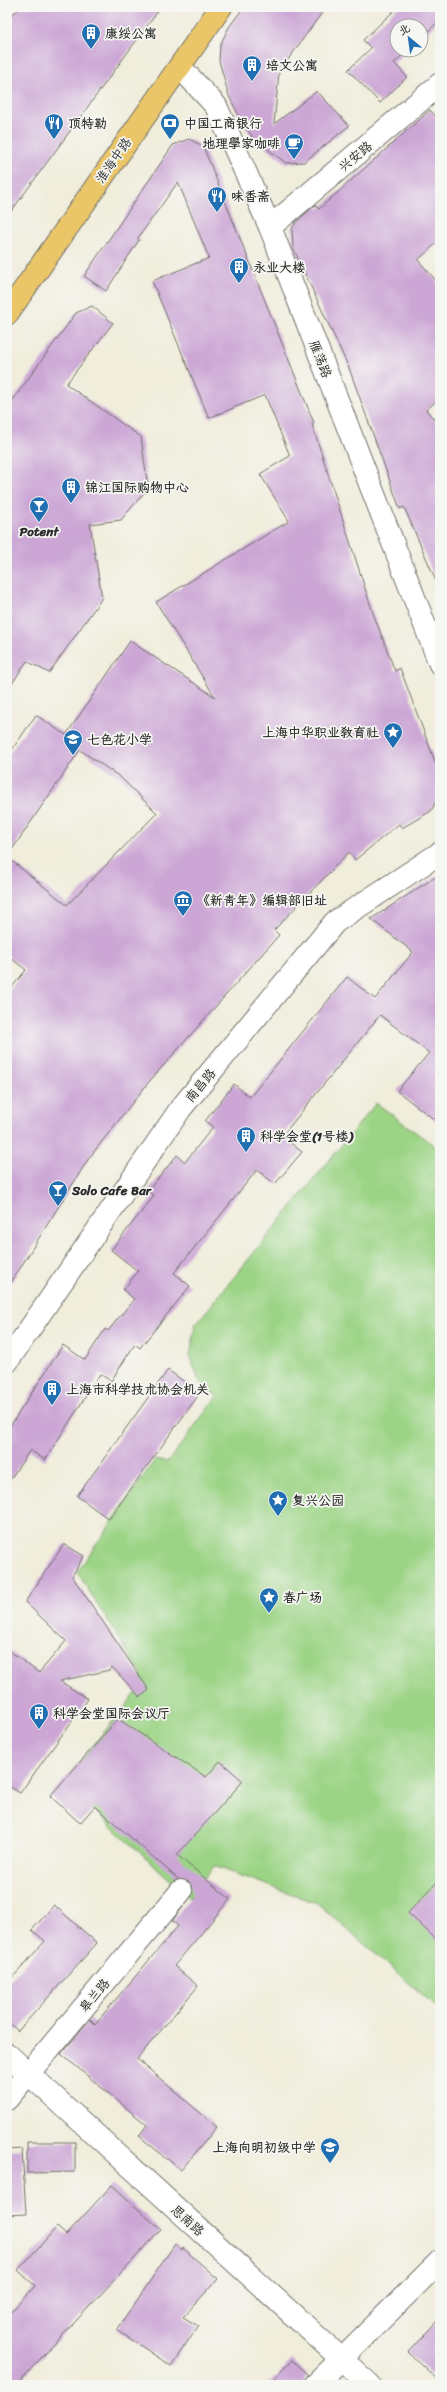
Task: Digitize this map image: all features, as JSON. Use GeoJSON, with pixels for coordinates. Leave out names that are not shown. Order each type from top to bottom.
{"type":"FeatureCollection","features":[{"type":"Feature","properties":{"kind":"main road","name":"淮海中路"},"geometry":{"type":"LineString","coordinates":[[7,314],[107,168],[180,67],[221,7]]}},
{"type":"Feature","properties":{"kind":"street","name":"雁荡路"},"geometry":{"type":"LineString","coordinates":[[180,67],[216,106],[270,228],[440,664]]}},
{"type":"Feature","properties":{"kind":"street","name":"兴安路"},"geometry":{"type":"LineString","coordinates":[[270,228],[440,84]]}},
{"type":"Feature","properties":{"kind":"street","name":"南昌路"},"geometry":{"type":"LineString","coordinates":[[7,1362],[181,1108],[335,922],[440,853]]}},
{"type":"Feature","properties":{"kind":"street","name":"皋兰路"},"geometry":{"type":"LineString","coordinates":[[7,2099],[181,1891]]}},
{"type":"Feature","properties":{"kind":"street","name":"思南路"},"geometry":{"type":"LineString","coordinates":[[7,2054],[370,2385]]}},
{"type":"Feature","properties":{"kind":"street"},"geometry":{"type":"LineString","coordinates":[[315,2385],[440,2261]]}},
{"type":"Feature","properties":{"kind":"green space","name":"复兴公园"},"geometry":{"type":"Polygon","coordinates":[[[376,1103],[440,1150],[440,2010],[317,1903],[214,1866],[189,1897],[63,1782],[142,1686],[141,1673],[77,1572],[155,1460],[168,1462],[217,1396],[200,1383],[190,1357],[195,1325],[376,1103]]]}},
{"type":"Feature","properties":{"kind":"building"},"geometry":{"type":"Polygon","coordinates":[[[22,7],[161,7],[7,217],[7,18],[22,7]]]}},
{"type":"Feature","properties":{"kind":"building","name":"培文公寓"},"geometry":{"type":"Polygon","coordinates":[[[244,7],[326,7],[279,72],[274,124],[317,91],[349,126],[304,162],[286,163],[254,139],[243,124],[229,96],[219,61],[220,45],[229,27],[244,7]]]}},
{"type":"Feature","properties":{"kind":"building","name":"培文公寓"},"geometry":{"type":"Polygon","coordinates":[[[398,7],[440,7],[440,20],[429,30],[429,18],[389,18],[389,58],[399,58],[394,63],[407,77],[380,103],[348,70],[371,48],[363,40],[398,7]]]}},
{"type":"Feature","properties":{"kind":"building"},"geometry":{"type":"Polygon","coordinates":[[[430,110],[440,121],[440,240],[418,260],[440,285],[440,398],[426,410],[440,426],[440,590],[404,507],[400,509],[349,368],[293,248],[292,229],[296,222],[315,205],[319,209],[430,110]]]}},
{"type":"Feature","properties":{"kind":"building"},"geometry":{"type":"Polygon","coordinates":[[[189,139],[203,146],[314,423],[312,424],[373,613],[395,671],[400,668],[440,775],[440,794],[431,811],[402,828],[399,824],[355,860],[349,852],[274,930],[279,935],[148,1083],[89,1158],[7,1289],[7,993],[26,970],[7,955],[7,857],[7,757],[36,715],[66,735],[130,641],[215,697],[156,602],[289,521],[260,474],[290,456],[265,395],[209,418],[152,281],[209,258],[178,182],[138,238],[139,240],[106,291],[84,276],[173,145],[189,139]],[[80,750],[7,857],[67,905],[157,813],[120,777],[80,750]]]}},
{"type":"Feature","properties":{"kind":"building","name":"锦江国际购物中心"},"geometry":{"type":"Polygon","coordinates":[[[92,306],[113,323],[66,384],[141,437],[148,488],[121,520],[90,524],[102,598],[49,673],[27,661],[7,691],[7,408],[76,313],[92,306]]]}},
{"type":"Feature","properties":{"kind":"building","name":"科学会堂(1号楼)"},"geometry":{"type":"Polygon","coordinates":[[[440,874],[440,1124],[397,1091],[429,1053],[380,1015],[282,1136],[302,1152],[275,1184],[257,1170],[174,1273],[190,1286],[140,1348],[135,1344],[111,1381],[100,1374],[45,1460],[30,1450],[7,1484],[7,1431],[63,1345],[85,1360],[105,1329],[108,1331],[134,1299],[123,1290],[138,1271],[111,1250],[154,1196],[148,1191],[177,1155],[185,1162],[213,1127],[205,1121],[234,1084],[250,1097],[347,977],[375,999],[413,952],[371,919],[440,874]]]}},
{"type":"Feature","properties":{"kind":"building"},"geometry":{"type":"Polygon","coordinates":[[[168,1370],[200,1393],[109,1519],[77,1496],[168,1370]]]}},
{"type":"Feature","properties":{"kind":"building"},"geometry":{"type":"Polygon","coordinates":[[[64,1544],[84,1556],[72,1576],[149,1690],[140,1697],[112,1667],[110,1670],[60,1681],[88,1699],[20,1793],[7,1785],[7,1649],[39,1673],[66,1641],[25,1602],[64,1544]]]}},
{"type":"Feature","properties":{"kind":"building"},"geometry":{"type":"Polygon","coordinates":[[[118,1719],[206,1777],[220,1761],[243,1781],[177,1855],[230,1899],[174,1966],[198,1986],[137,2059],[217,2127],[181,2170],[139,2136],[147,2125],[61,2054],[90,2019],[95,2024],[178,1926],[172,1921],[193,1894],[189,1882],[178,1879],[95,1806],[80,1823],[50,1796],[118,1719]]]}},
{"type":"Feature","properties":{"kind":"building"},"geometry":{"type":"Polygon","coordinates":[[[440,1879],[440,1943],[408,1913],[440,1879]]]}},
{"type":"Feature","properties":{"kind":"building"},"geometry":{"type":"Polygon","coordinates":[[[54,1905],[97,1943],[18,2031],[7,2021],[7,1984],[45,1941],[32,1930],[54,1905]]]}},
{"type":"Feature","properties":{"kind":"building"},"geometry":{"type":"Polygon","coordinates":[[[27,2142],[75,2142],[75,2172],[27,2173],[27,2142]]]}},
{"type":"Feature","properties":{"kind":"building"},"geometry":{"type":"Polygon","coordinates":[[[22,2149],[26,2214],[7,2215],[7,2150],[22,2149]]]}},
{"type":"Feature","properties":{"kind":"building"},"geometry":{"type":"Polygon","coordinates":[[[112,2185],[161,2230],[16,2385],[7,2385],[7,2316],[35,2286],[18,2270],[57,2227],[66,2235],[112,2185]]]}},
{"type":"Feature","properties":{"kind":"building"},"geometry":{"type":"Polygon","coordinates":[[[175,2244],[182,2250],[183,2248],[218,2279],[183,2317],[198,2326],[171,2366],[117,2330],[175,2244]]]}},
{"type":"Feature","properties":{"kind":"building"},"geometry":{"type":"Polygon","coordinates":[[[440,2318],[440,2382],[408,2352],[440,2318]]]}},
{"type":"Feature","properties":{"kind":"building"},"geometry":{"type":"Polygon","coordinates":[[[292,2360],[308,2375],[303,2385],[268,2385],[292,2360]]]}},
{"type":"Feature","properties":{"kind":"place","name":"康绥公寓"},"geometry":{"type":"Point","coordinates":[91,50]}},
{"type":"Feature","properties":{"kind":"place","name":"培文公寓"},"geometry":{"type":"Point","coordinates":[252,82]}},
{"type":"Feature","properties":{"kind":"place","name":"顶特勒"},"geometry":{"type":"Point","coordinates":[54,140]}},
{"type":"Feature","properties":{"kind":"place","name":"中国工商银行"},"geometry":{"type":"Point","coordinates":[170,140]}},
{"type":"Feature","properties":{"kind":"place","name":"地理學家咖啡"},"geometry":{"type":"Point","coordinates":[294,160]}},
{"type":"Feature","properties":{"kind":"place","name":"味香斋"},"geometry":{"type":"Point","coordinates":[217,213]}},
{"type":"Feature","properties":{"kind":"place","name":"永业大楼"},"geometry":{"type":"Point","coordinates":[239,284]}},
{"type":"Feature","properties":{"kind":"place","name":"锦江国际购物中心"},"geometry":{"type":"Point","coordinates":[71,504]}},
{"type":"Feature","properties":{"kind":"place","name":"Potent"},"geometry":{"type":"Point","coordinates":[39,523]}},
{"type":"Feature","properties":{"kind":"place","name":"上海中华职业教育社"},"geometry":{"type":"Point","coordinates":[393,749]}},
{"type":"Feature","properties":{"kind":"place","name":"七色花小学"},"geometry":{"type":"Point","coordinates":[73,756]}},
{"type":"Feature","properties":{"kind":"place","name":"《新青年》编辑部旧址"},"geometry":{"type":"Point","coordinates":[183,917]}},
{"type":"Feature","properties":{"kind":"place","name":"科学会堂(1号楼)"},"geometry":{"type":"Point","coordinates":[246,1153]}},
{"type":"Feature","properties":{"kind":"place","name":"Solo Cafe Bar"},"geometry":{"type":"Point","coordinates":[58,1207]}},
{"type":"Feature","properties":{"kind":"place","name":"上海市科学技术协会机关"},"geometry":{"type":"Point","coordinates":[52,1406]}},
{"type":"Feature","properties":{"kind":"place","name":"复兴公园"},"geometry":{"type":"Point","coordinates":[278,1517]}},
{"type":"Feature","properties":{"kind":"place","name":"春广场"},"geometry":{"type":"Point","coordinates":[269,1614]}},
{"type":"Feature","properties":{"kind":"place","name":"科学会堂国际会议厅"},"geometry":{"type":"Point","coordinates":[39,1730]}},
{"type":"Feature","properties":{"kind":"place","name":"上海向明初级中学"},"geometry":{"type":"Point","coordinates":[330,2164]}}]}
